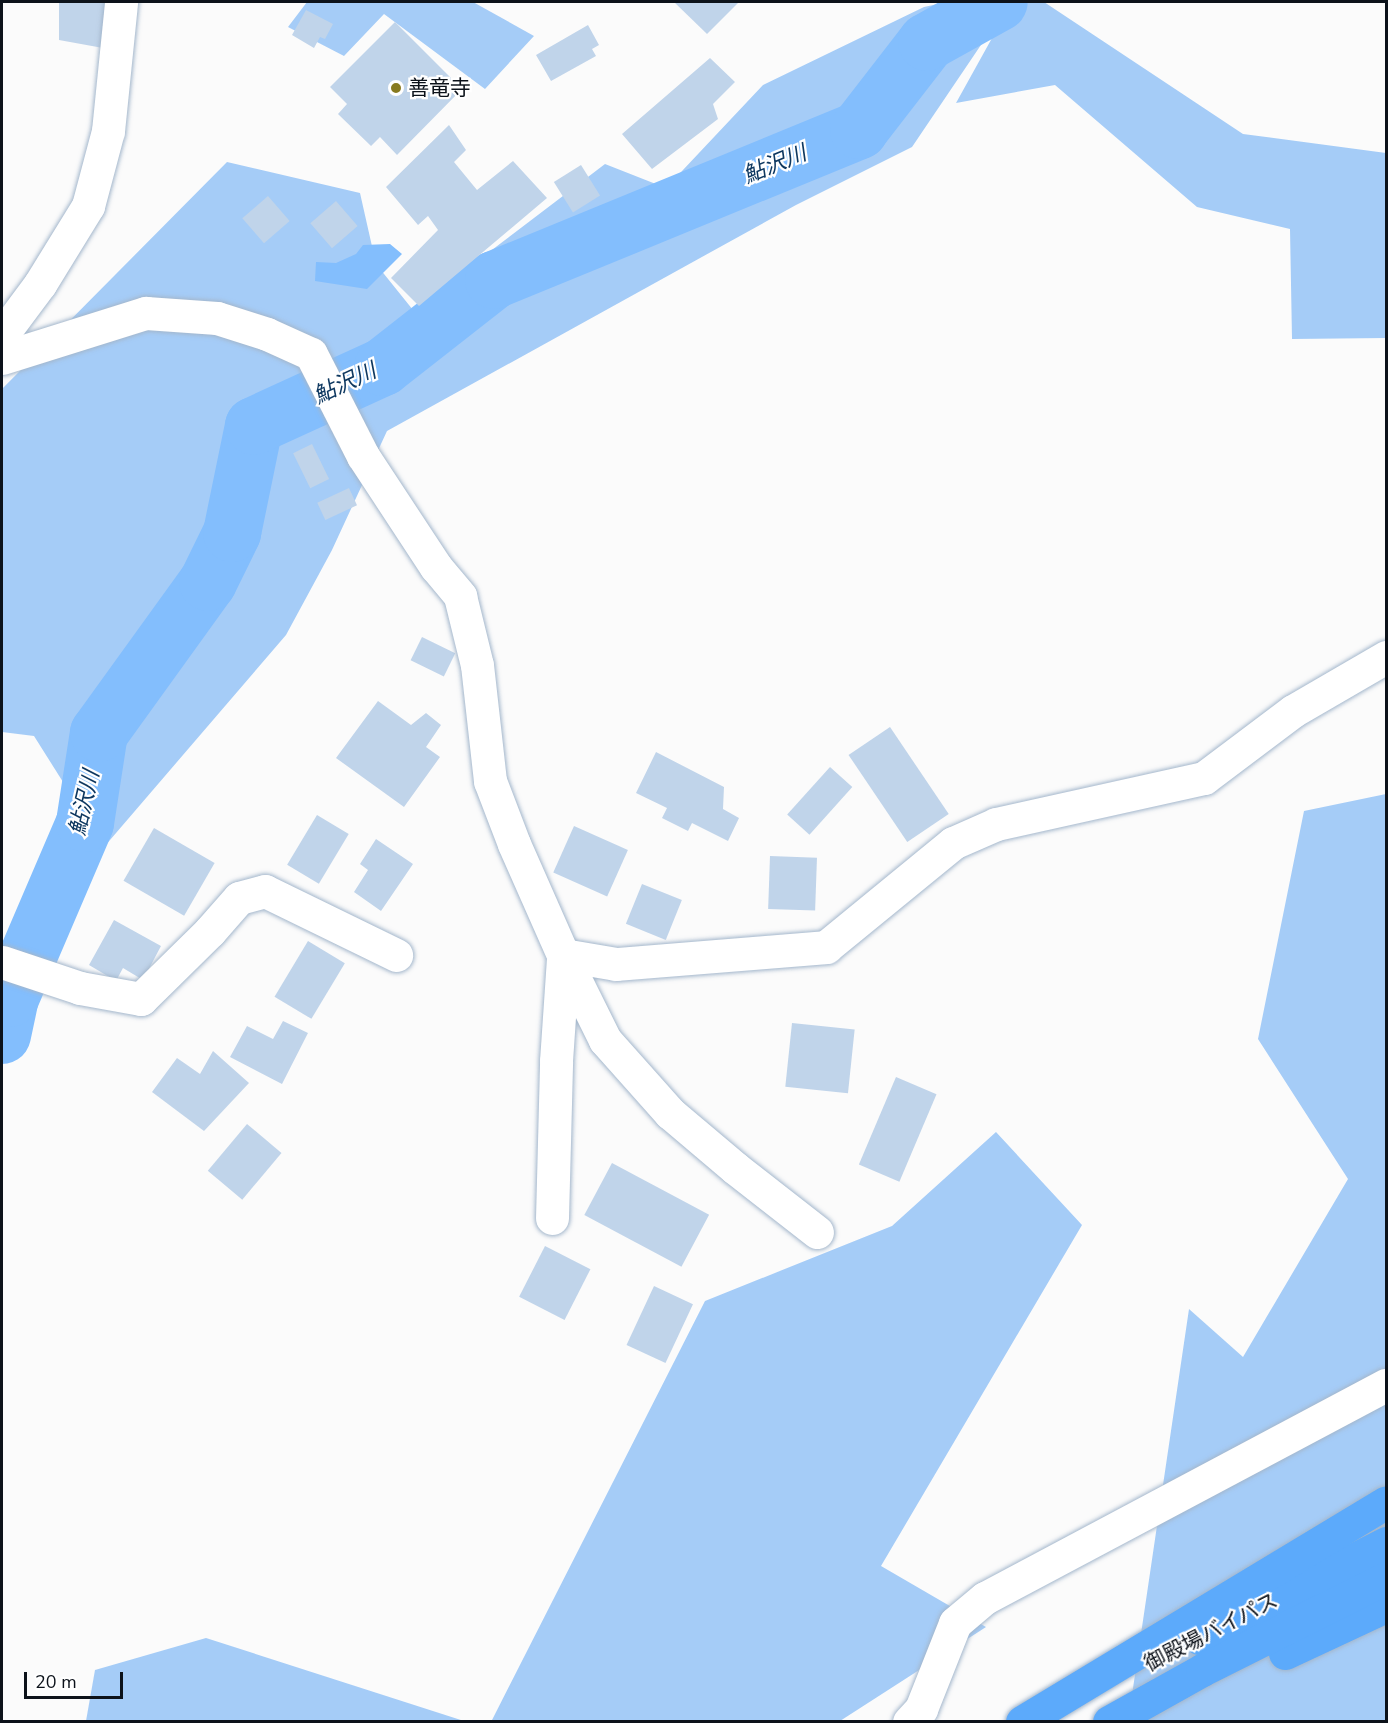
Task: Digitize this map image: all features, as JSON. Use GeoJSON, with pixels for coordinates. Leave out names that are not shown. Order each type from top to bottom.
{"type":"FeatureCollection","features":[{"type":"Feature","properties":{"kind":"highway"},"geometry":{"type":"LineString","coordinates":[[1022,1722],[1386,1502]]}},
{"type":"Feature","properties":{"kind":"highway","name":"御殿場バイパス"},"geometry":{"type":"LineString","coordinates":[[1035,1722],[1386,1543]]}},
{"type":"Feature","properties":{"kind":"highway","name":"御殿場バイパス"},"geometry":{"type":"LineString","coordinates":[[1109,1722],[1202,1670],[1386,1578]]}},
{"type":"Feature","properties":{"kind":"highway"},"geometry":{"type":"LineString","coordinates":[[1137,1722],[1386,1606]]}},
{"type":"Feature","properties":{"kind":"street"},"geometry":{"type":"LineString","coordinates":[[2,335],[40,284],[88,206],[108,130],[121,2]]}},
{"type":"Feature","properties":{"kind":"street"},"geometry":{"type":"LineString","coordinates":[[2,358],[146,314],[217,318],[267,334],[311,354],[363,456],[436,567],[460,596],[477,664],[490,781],[514,844],[563,956],[605,1040],[670,1113],[735,1168],[818,1232]]}},
{"type":"Feature","properties":{"kind":"street"},"geometry":{"type":"LineString","coordinates":[[563,956],[616,964],[826,947],[952,843],[996,824],[1204,778],[1293,711],[1386,657]]}},
{"type":"Feature","properties":{"kind":"street"},"geometry":{"type":"LineString","coordinates":[[2,962],[80,988],[141,999],[210,932],[239,898],[265,891],[396,956]]}},
{"type":"Feature","properties":{"kind":"street"},"geometry":{"type":"LineString","coordinates":[[552,1218],[556,1061],[563,956]]}},
{"type":"Feature","properties":{"kind":"street"},"geometry":{"type":"LineString","coordinates":[[909,1722],[921,1709],[955,1623],[985,1598],[1386,1385]]}},
{"type":"Feature","properties":{"kind":"shaded area"},"geometry":{"type":"Polygon","coordinates":[[[307,2],[473,2],[534,36],[485,89],[384,14],[344,56],[288,27],[307,2]]]}},
{"type":"Feature","properties":{"kind":"shaded area"},"geometry":{"type":"Polygon","coordinates":[[[947,2],[1010,2],[912,147],[796,205],[387,431],[332,550],[286,635],[104,847],[34,736],[2,732],[2,389],[227,162],[360,193],[376,264],[413,310],[605,164],[666,188],[763,85],[924,7],[947,2]]]}},
{"type":"Feature","properties":{"kind":"shaded area"},"geometry":{"type":"Polygon","coordinates":[[[1012,2],[1044,2],[1243,134],[1386,153],[1386,338],[1292,339],[1290,229],[1197,207],[1055,85],[956,103],[1012,2]]]}},
{"type":"Feature","properties":{"kind":"shaded area"},"geometry":{"type":"Polygon","coordinates":[[[390,244],[402,254],[367,289],[315,281],[316,262],[336,263],[356,254],[363,245],[390,244]]]}},
{"type":"Feature","properties":{"kind":"shaded area"},"geometry":{"type":"Polygon","coordinates":[[[1386,794],[1386,1721],[1128,1722],[1189,1309],[1243,1357],[1348,1179],[1258,1039],[1304,811],[1386,794]]]}},
{"type":"Feature","properties":{"kind":"shaded area"},"geometry":{"type":"Polygon","coordinates":[[[996,1132],[1082,1225],[881,1566],[986,1627],[840,1721],[491,1722],[705,1301],[892,1226],[996,1132]]]}},
{"type":"Feature","properties":{"kind":"shaded area"},"geometry":{"type":"Polygon","coordinates":[[[206,1638],[464,1721],[86,1721],[95,1670],[206,1638]]]}},
{"type":"Feature","properties":{"kind":"building"},"geometry":{"type":"Polygon","coordinates":[[[59,2],[108,2],[103,48],[59,40],[59,2]]]}},
{"type":"Feature","properties":{"kind":"building"},"geometry":{"type":"Polygon","coordinates":[[[674,2],[739,2],[707,34],[674,2]]]}},
{"type":"Feature","properties":{"kind":"building"},"geometry":{"type":"Polygon","coordinates":[[[306,10],[333,24],[325,39],[320,37],[314,48],[292,35],[306,10]]]}},
{"type":"Feature","properties":{"kind":"building","name":"善竜寺"},"geometry":{"type":"Polygon","coordinates":[[[395,22],[462,89],[397,155],[380,137],[371,146],[338,114],[347,104],[330,87],[395,22]]]}},
{"type":"Feature","properties":{"kind":"building"},"geometry":{"type":"Polygon","coordinates":[[[588,25],[599,45],[592,49],[596,56],[551,81],[536,55],[588,25]]]}},
{"type":"Feature","properties":{"kind":"building"},"geometry":{"type":"Polygon","coordinates":[[[710,58],[735,82],[713,104],[718,119],[652,169],[622,134],[710,58]]]}},
{"type":"Feature","properties":{"kind":"building"},"geometry":{"type":"Polygon","coordinates":[[[449,125],[466,150],[454,162],[477,190],[513,161],[547,198],[419,306],[391,278],[438,230],[428,216],[418,225],[386,187],[449,125]]]}},
{"type":"Feature","properties":{"kind":"building"},"geometry":{"type":"Polygon","coordinates":[[[581,165],[600,196],[573,212],[554,182],[581,165]]]}},
{"type":"Feature","properties":{"kind":"building"},"geometry":{"type":"Polygon","coordinates":[[[268,196],[290,221],[264,243],[242,218],[268,196]]]}},
{"type":"Feature","properties":{"kind":"building"},"geometry":{"type":"Polygon","coordinates":[[[336,201],[358,226],[332,248],[310,223],[336,201]]]}},
{"type":"Feature","properties":{"kind":"building"},"geometry":{"type":"Polygon","coordinates":[[[312,444],[329,479],[310,488],[293,453],[312,444]]]}},
{"type":"Feature","properties":{"kind":"building"},"geometry":{"type":"Polygon","coordinates":[[[349,488],[357,505],[325,520],[317,503],[349,488]]]}},
{"type":"Feature","properties":{"kind":"building"},"geometry":{"type":"Polygon","coordinates":[[[422,637],[455,653],[444,677],[411,660],[422,637]]]}},
{"type":"Feature","properties":{"kind":"building"},"geometry":{"type":"Polygon","coordinates":[[[378,701],[411,725],[426,713],[441,725],[426,747],[440,757],[404,807],[336,758],[378,701]]]}},
{"type":"Feature","properties":{"kind":"building"},"geometry":{"type":"Polygon","coordinates":[[[890,727],[949,814],[907,842],[849,755],[890,727]]]}},
{"type":"Feature","properties":{"kind":"building"},"geometry":{"type":"Polygon","coordinates":[[[656,752],[724,787],[723,809],[739,818],[728,841],[692,823],[688,831],[662,818],[667,808],[636,793],[656,752]]]}},
{"type":"Feature","properties":{"kind":"building"},"geometry":{"type":"Polygon","coordinates":[[[830,767],[852,787],[809,835],[787,815],[830,767]]]}},
{"type":"Feature","properties":{"kind":"building"},"geometry":{"type":"Polygon","coordinates":[[[317,815],[349,834],[319,884],[287,865],[317,815]]]}},
{"type":"Feature","properties":{"kind":"building"},"geometry":{"type":"Polygon","coordinates":[[[574,826],[628,850],[607,897],[553,873],[574,826]]]}},
{"type":"Feature","properties":{"kind":"building"},"geometry":{"type":"Polygon","coordinates":[[[154,828],[215,863],[184,916],[124,881],[154,828]]]}},
{"type":"Feature","properties":{"kind":"building"},"geometry":{"type":"Polygon","coordinates":[[[376,839],[413,864],[381,911],[354,892],[368,870],[360,864],[376,839]]]}},
{"type":"Feature","properties":{"kind":"building"},"geometry":{"type":"Polygon","coordinates":[[[770,856],[817,858],[815,911],[768,909],[770,856]]]}},
{"type":"Feature","properties":{"kind":"building"},"geometry":{"type":"Polygon","coordinates":[[[642,884],[682,900],[666,940],[626,924],[642,884]]]}},
{"type":"Feature","properties":{"kind":"building"},"geometry":{"type":"Polygon","coordinates":[[[114,920],[161,946],[143,980],[123,968],[116,981],[89,965],[114,920]]]}},
{"type":"Feature","properties":{"kind":"building"},"geometry":{"type":"Polygon","coordinates":[[[308,941],[345,963],[311,1019],[275,997],[308,941]]]}},
{"type":"Feature","properties":{"kind":"building"},"geometry":{"type":"Polygon","coordinates":[[[283,1021],[308,1033],[282,1084],[230,1057],[247,1026],[273,1039],[283,1021]]]}},
{"type":"Feature","properties":{"kind":"building"},"geometry":{"type":"Polygon","coordinates":[[[792,1023],[855,1030],[848,1093],[785,1087],[792,1023]]]}},
{"type":"Feature","properties":{"kind":"building"},"geometry":{"type":"Polygon","coordinates":[[[213,1051],[249,1083],[204,1131],[152,1092],[177,1058],[200,1074],[213,1051]]]}},
{"type":"Feature","properties":{"kind":"building"},"geometry":{"type":"Polygon","coordinates":[[[896,1077],[937,1094],[899,1182],[859,1164],[896,1077]]]}},
{"type":"Feature","properties":{"kind":"building"},"geometry":{"type":"Polygon","coordinates":[[[247,1124],[281,1153],[242,1200],[208,1171],[247,1124]]]}},
{"type":"Feature","properties":{"kind":"building"},"geometry":{"type":"Polygon","coordinates":[[[612,1163],[709,1215],[681,1267],[584,1215],[612,1163]]]}},
{"type":"Feature","properties":{"kind":"building"},"geometry":{"type":"Polygon","coordinates":[[[545,1246],[590,1269],[565,1320],[519,1297],[545,1246]]]}},
{"type":"Feature","properties":{"kind":"building"},"geometry":{"type":"Polygon","coordinates":[[[654,1286],[693,1304],[666,1363],[627,1345],[654,1286]]]}},
{"type":"Feature","properties":{"kind":"waterway","name":"鮎沢川"},"geometry":{"type":"LineString","coordinates":[[2,1035],[10,998],[85,823],[99,733],[208,582],[232,533],[254,426],[383,367],[494,280],[859,130],[927,42],[999,2]]}},
{"type":"Feature","properties":{"kind":"place","name":"善竜寺"},"geometry":{"type":"Point","coordinates":[396,88]}}]}
